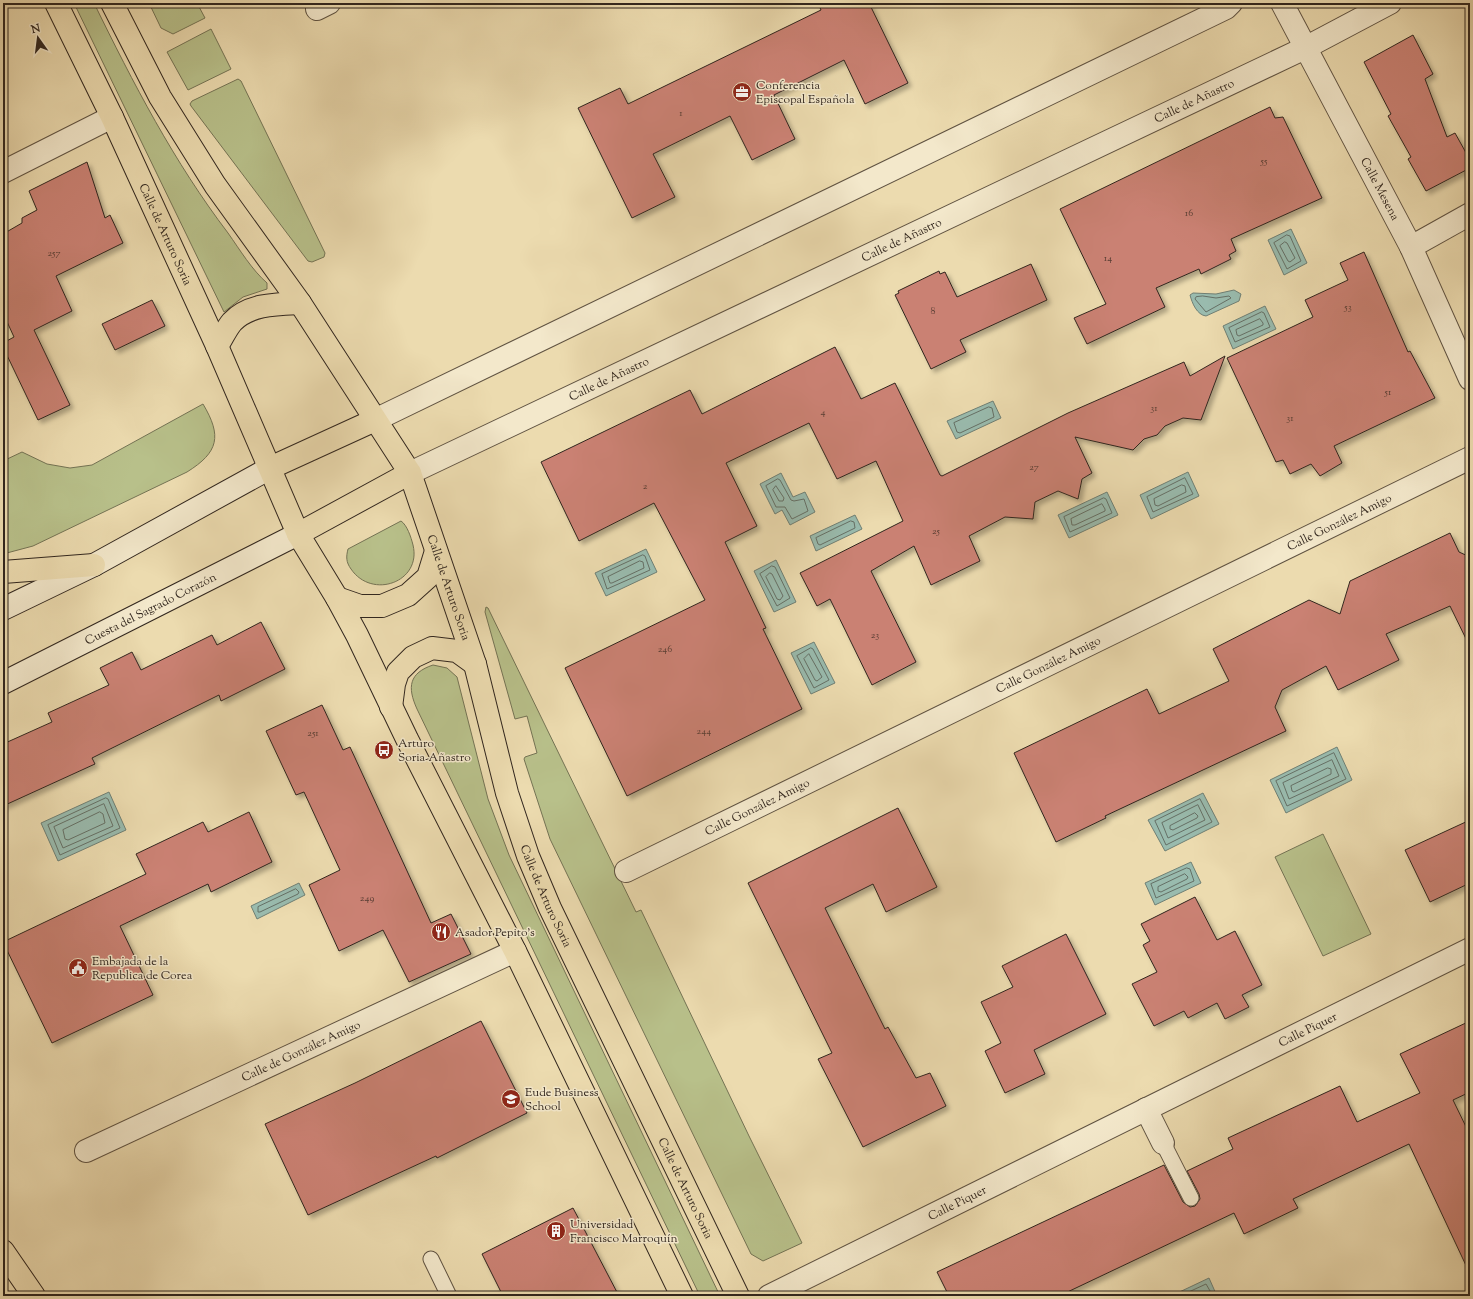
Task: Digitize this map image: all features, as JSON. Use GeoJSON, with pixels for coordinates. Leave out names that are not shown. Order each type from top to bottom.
{"type":"FeatureCollection","features":[{"type":"Feature","properties":{"kind":"main road","name":"Calle de Arturo Soria"},"geometry":{"type":"LineString","coordinates":[[56,3],[112,117],[217,346],[298,534],[338,598],[391,707],[515,951],[682,1296]]}},
{"type":"Feature","properties":{"kind":"main road","name":"Calle de Arturo Soria"},"geometry":{"type":"LineString","coordinates":[[112,3],[167,110],[215,185],[300,302],[410,473],[475,664],[507,793],[530,863],[557,922],[738,1296]]}},
{"type":"Feature","properties":{"kind":"main road"},"geometry":{"type":"LineString","coordinates":[[217,346],[233,322],[250,310],[271,304],[300,302]]}},
{"type":"Feature","properties":{"kind":"main road"},"geometry":{"type":"LineString","coordinates":[[270,468],[375,420]]}},
{"type":"Feature","properties":{"kind":"main road"},"geometry":{"type":"LineString","coordinates":[[298,534],[410,473]]}},
{"type":"Feature","properties":{"kind":"main road"},"geometry":{"type":"LineString","coordinates":[[338,598],[360,606],[382,606],[408,595],[428,577],[436,551]]}},
{"type":"Feature","properties":{"kind":"main road"},"geometry":{"type":"LineString","coordinates":[[3,572],[94,565]]}},
{"type":"Feature","properties":{"kind":"main road"},"geometry":{"type":"LineString","coordinates":[[391,707],[394,684],[398,672],[413,657],[432,648],[457,651],[475,664]]}},
{"type":"Feature","properties":{"kind":"main road"},"geometry":{"type":"LineString","coordinates":[[3,1251],[34,1296]]}},
{"type":"Feature","properties":{"kind":"street"},"geometry":{"type":"LineString","coordinates":[[375,420],[1220,11],[1231,3]]}},
{"type":"Feature","properties":{"kind":"street","name":"Calle Mesena"},"geometry":{"type":"LineString","coordinates":[[1282,3],[1411,247],[1470,379]]}},
{"type":"Feature","properties":{"kind":"street","name":"Calle de Añastro"},"geometry":{"type":"LineString","coordinates":[[410,473],[1305,48],[1390,3]]}},
{"type":"Feature","properties":{"kind":"street"},"geometry":{"type":"LineString","coordinates":[[3,172],[112,117]]}},
{"type":"Feature","properties":{"kind":"street"},"geometry":{"type":"LineString","coordinates":[[1411,247],[1470,214]]}},
{"type":"Feature","properties":{"kind":"street","name":"Calle González Amigo"},"geometry":{"type":"LineString","coordinates":[[626,871],[1470,458]]}},
{"type":"Feature","properties":{"kind":"street"},"geometry":{"type":"LineString","coordinates":[[3,609],[94,565],[270,468]]}},
{"type":"Feature","properties":{"kind":"street","name":"Cuesta del Sagrado Corazón"},"geometry":{"type":"LineString","coordinates":[[3,683],[298,534]]}},
{"type":"Feature","properties":{"kind":"street","name":"Calle Piquer"},"geometry":{"type":"LineString","coordinates":[[768,1296],[1470,949]]}},
{"type":"Feature","properties":{"kind":"street","name":"Calle de González Amigo"},"geometry":{"type":"LineString","coordinates":[[86,1151],[515,951]]}},
{"type":"Feature","properties":{"kind":"street"},"geometry":{"type":"LineString","coordinates":[[1146,1109],[1163,1143]]}},
{"type":"Feature","properties":{"kind":"lane"},"geometry":{"type":"LineString","coordinates":[[1163,1143],[1190,1198]]}},
{"type":"Feature","properties":{"kind":"lane"},"geometry":{"type":"LineString","coordinates":[[431,1259],[448,1296]]}},
{"type":"Feature","properties":{"kind":"green space"},"geometry":{"type":"Polygon","coordinates":[[[74,3],[94,3],[139,92],[172,150],[208,206],[246,260],[267,283],[267,289],[243,297],[224,312],[74,3]]]}},
{"type":"Feature","properties":{"kind":"green space"},"geometry":{"type":"Polygon","coordinates":[[[149,3],[197,3],[205,18],[173,34],[161,28],[149,3]]]}},
{"type":"Feature","properties":{"kind":"green space"},"geometry":{"type":"Polygon","coordinates":[[[211,29],[231,69],[188,90],[167,52],[211,29]]]}},
{"type":"Feature","properties":{"kind":"green space"},"geometry":{"type":"Polygon","coordinates":[[[238,79],[241,81],[325,253],[324,257],[312,262],[308,261],[190,104],[192,101],[238,79]]]}},
{"type":"Feature","properties":{"kind":"green space"},"geometry":{"type":"Polygon","coordinates":[[[203,404],[213,425],[215,434],[211,450],[198,465],[187,472],[33,546],[3,554],[3,461],[22,452],[47,464],[70,468],[92,465],[203,404]]]}},
{"type":"Feature","properties":{"kind":"green space"},"geometry":{"type":"Polygon","coordinates":[[[401,521],[407,528],[413,545],[414,558],[410,569],[403,577],[382,585],[371,584],[360,578],[351,569],[347,562],[348,549],[401,521]]]}},
{"type":"Feature","properties":{"kind":"green space"},"geometry":{"type":"Polygon","coordinates":[[[486,607],[488,608],[636,912],[641,910],[802,1243],[763,1261],[751,1254],[550,839],[524,759],[525,757],[537,753],[527,716],[515,719],[485,612],[486,607]]]}},
{"type":"Feature","properties":{"kind":"green space"},"geometry":{"type":"Polygon","coordinates":[[[433,665],[447,668],[457,677],[488,799],[509,855],[720,1296],[700,1296],[417,709],[412,694],[412,682],[419,672],[433,665]]]}},
{"type":"Feature","properties":{"kind":"green space"},"geometry":{"type":"Polygon","coordinates":[[[1323,834],[1371,934],[1323,956],[1275,857],[1323,834]]]}},
{"type":"Feature","properties":{"kind":"water"},"geometry":{"type":"Polygon","coordinates":[[[1291,229],[1307,263],[1284,275],[1268,240],[1291,229]]]}},
{"type":"Feature","properties":{"kind":"water"},"geometry":{"type":"Polygon","coordinates":[[[1234,290],[1241,294],[1239,301],[1206,316],[1198,311],[1190,295],[1193,293],[1216,294],[1234,290]]]}},
{"type":"Feature","properties":{"kind":"water"},"geometry":{"type":"Polygon","coordinates":[[[1265,306],[1276,329],[1233,349],[1223,326],[1265,306]]]}},
{"type":"Feature","properties":{"kind":"water"},"geometry":{"type":"Polygon","coordinates":[[[993,401],[1001,418],[956,439],[947,421],[993,401]]]}},
{"type":"Feature","properties":{"kind":"water"},"geometry":{"type":"Polygon","coordinates":[[[1188,472],[1199,496],[1151,519],[1140,495],[1188,472]]]}},
{"type":"Feature","properties":{"kind":"water"},"geometry":{"type":"Polygon","coordinates":[[[781,473],[793,497],[805,492],[815,512],[790,525],[782,510],[775,514],[760,484],[781,473]]]}},
{"type":"Feature","properties":{"kind":"water"},"geometry":{"type":"Polygon","coordinates":[[[1107,492],[1118,515],[1069,538],[1058,515],[1107,492]]]}},
{"type":"Feature","properties":{"kind":"water"},"geometry":{"type":"Polygon","coordinates":[[[855,515],[862,529],[816,551],[810,536],[855,515]]]}},
{"type":"Feature","properties":{"kind":"water"},"geometry":{"type":"Polygon","coordinates":[[[646,549],[657,572],[606,596],[595,573],[646,549]]]}},
{"type":"Feature","properties":{"kind":"water"},"geometry":{"type":"Polygon","coordinates":[[[776,560],[796,602],[774,612],[754,571],[776,560]]]}},
{"type":"Feature","properties":{"kind":"water"},"geometry":{"type":"Polygon","coordinates":[[[814,642],[835,683],[811,694],[791,653],[814,642]]]}},
{"type":"Feature","properties":{"kind":"water"},"geometry":{"type":"Polygon","coordinates":[[[1337,747],[1352,780],[1286,813],[1270,780],[1337,747]]]}},
{"type":"Feature","properties":{"kind":"water"},"geometry":{"type":"Polygon","coordinates":[[[109,792],[126,830],[58,861],[41,823],[109,792]]]}},
{"type":"Feature","properties":{"kind":"water"},"geometry":{"type":"Polygon","coordinates":[[[1203,793],[1219,824],[1165,851],[1148,820],[1203,793]]]}},
{"type":"Feature","properties":{"kind":"water"},"geometry":{"type":"Polygon","coordinates":[[[1191,862],[1201,883],[1155,905],[1145,883],[1191,862]]]}},
{"type":"Feature","properties":{"kind":"water"},"geometry":{"type":"Polygon","coordinates":[[[299,883],[305,895],[257,919],[251,906],[299,883]]]}},
{"type":"Feature","properties":{"kind":"water"},"geometry":{"type":"Polygon","coordinates":[[[1209,1278],[1217,1296],[1171,1296],[1209,1278]]]}},
{"type":"Feature","properties":{"kind":"building"},"geometry":{"type":"Polygon","coordinates":[[[818,3],[869,3],[908,83],[865,104],[844,60],[774,95],[795,139],[752,160],[730,116],[653,154],[675,197],[632,218],[578,108],[620,88],[628,104],[821,10],[818,3]]]}},
{"type":"Feature","properties":{"kind":"building"},"geometry":{"type":"Polygon","coordinates":[[[1413,35],[1433,74],[1425,79],[1447,137],[1455,133],[1470,160],[1470,168],[1426,191],[1408,159],[1411,157],[1388,116],[1391,114],[1364,62],[1413,35]]]}},
{"type":"Feature","properties":{"kind":"building"},"geometry":{"type":"Polygon","coordinates":[[[1270,107],[1275,118],[1283,117],[1322,198],[1231,239],[1236,251],[1229,255],[1231,259],[1201,274],[1199,269],[1156,288],[1165,307],[1087,344],[1074,318],[1106,304],[1060,209],[1270,107]]]}},
{"type":"Feature","properties":{"kind":"building"},"geometry":{"type":"Polygon","coordinates":[[[87,162],[105,218],[110,215],[123,243],[56,276],[72,311],[34,330],[70,405],[38,420],[3,347],[3,343],[14,337],[3,313],[3,234],[22,223],[22,218],[37,210],[29,191],[87,162]]]}},
{"type":"Feature","properties":{"kind":"building"},"geometry":{"type":"Polygon","coordinates":[[[1364,252],[1408,352],[1410,351],[1435,398],[1334,446],[1342,463],[1320,476],[1311,464],[1290,474],[1283,460],[1276,462],[1227,358],[1313,317],[1305,300],[1348,280],[1340,263],[1364,252]]]}},
{"type":"Feature","properties":{"kind":"building"},"geometry":{"type":"Polygon","coordinates":[[[1031,264],[1047,300],[960,340],[966,352],[931,369],[895,295],[899,293],[898,291],[939,271],[940,274],[945,272],[957,297],[1031,264]]]}},
{"type":"Feature","properties":{"kind":"building"},"geometry":{"type":"Polygon","coordinates":[[[152,300],[165,326],[115,350],[102,324],[152,300]]]}},
{"type":"Feature","properties":{"kind":"building"},"geometry":{"type":"Polygon","coordinates":[[[835,347],[861,399],[895,383],[940,475],[942,476],[1068,413],[1184,362],[1190,376],[1225,356],[1201,420],[1183,418],[1165,426],[1157,435],[1144,439],[1133,450],[1075,437],[1092,473],[1082,479],[1078,499],[1058,491],[1035,502],[1033,519],[1005,517],[969,536],[980,561],[931,585],[914,546],[871,571],[916,662],[872,685],[830,599],[817,606],[800,573],[903,521],[876,461],[837,479],[809,423],[726,463],[757,526],[725,542],[766,628],[763,629],[802,709],[627,796],[565,668],[705,600],[654,503],[579,541],[541,462],[690,390],[702,414],[835,347]]]}},
{"type":"Feature","properties":{"kind":"building"},"geometry":{"type":"Polygon","coordinates":[[[1450,533],[1459,552],[1470,557],[1470,647],[1450,606],[1386,634],[1399,660],[1338,690],[1326,666],[1282,690],[1275,707],[1286,731],[1105,816],[1106,818],[1056,842],[1014,753],[1147,689],[1159,714],[1229,681],[1213,649],[1309,600],[1340,614],[1350,581],[1450,533]]]}},
{"type":"Feature","properties":{"kind":"building"},"geometry":{"type":"Polygon","coordinates":[[[261,622],[285,669],[221,701],[219,695],[92,758],[95,764],[3,806],[3,744],[52,722],[48,713],[109,685],[100,668],[132,652],[141,670],[212,635],[217,645],[261,622]]]}},
{"type":"Feature","properties":{"kind":"building"},"geometry":{"type":"Polygon","coordinates":[[[322,705],[343,750],[350,747],[431,923],[451,914],[471,954],[409,982],[383,930],[339,951],[309,885],[340,870],[304,792],[296,795],[266,731],[322,705]]]}},
{"type":"Feature","properties":{"kind":"building"},"geometry":{"type":"Polygon","coordinates":[[[898,808],[937,887],[886,912],[873,884],[825,908],[885,1029],[888,1027],[916,1078],[930,1073],[946,1106],[863,1147],[818,1059],[832,1053],[748,883],[898,808]]]}},
{"type":"Feature","properties":{"kind":"building"},"geometry":{"type":"Polygon","coordinates":[[[249,812],[272,862],[211,892],[208,884],[120,926],[153,995],[52,1043],[3,942],[146,874],[136,854],[203,822],[208,832],[249,812]]]}},
{"type":"Feature","properties":{"kind":"building"},"geometry":{"type":"Polygon","coordinates":[[[1470,820],[1470,883],[1430,902],[1405,850],[1470,820]]]}},
{"type":"Feature","properties":{"kind":"building"},"geometry":{"type":"Polygon","coordinates":[[[1195,897],[1217,940],[1235,931],[1262,985],[1242,995],[1249,1007],[1225,1019],[1217,1003],[1188,1018],[1184,1011],[1154,1026],[1132,984],[1157,972],[1143,945],[1150,941],[1141,924],[1195,897]]]}},
{"type":"Feature","properties":{"kind":"building"},"geometry":{"type":"Polygon","coordinates":[[[1066,934],[1106,1014],[1034,1050],[1045,1074],[1005,1093],[985,1051],[1001,1043],[981,1002],[1013,987],[1002,966],[1066,934]]]}},
{"type":"Feature","properties":{"kind":"building"},"geometry":{"type":"Polygon","coordinates":[[[481,1021],[527,1113],[437,1158],[436,1156],[308,1215],[265,1124],[355,1083],[481,1021]]]}},
{"type":"Feature","properties":{"kind":"building"},"geometry":{"type":"Polygon","coordinates":[[[1470,1021],[1470,1092],[1453,1100],[1470,1135],[1470,1274],[1409,1144],[1293,1199],[1298,1208],[1244,1234],[1234,1213],[1059,1296],[949,1296],[937,1272],[1164,1165],[1183,1202],[1190,1207],[1195,1206],[1200,1199],[1199,1194],[1187,1171],[1233,1149],[1228,1138],[1340,1086],[1357,1122],[1420,1093],[1400,1054],[1470,1021]]]}},
{"type":"Feature","properties":{"kind":"building","name":"Universidad Francisco Marroquín"},"geometry":{"type":"Polygon","coordinates":[[[573,1208],[619,1296],[503,1296],[482,1254],[573,1208]]]}},
{"type":"Feature","properties":{"kind":"place","name":"Conferencia Episcopal Española"},"geometry":{"type":"Point","coordinates":[742,92]}},
{"type":"Feature","properties":{"kind":"place","name":"Arturo Soria-Añastro"},"geometry":{"type":"Point","coordinates":[384,750]}},
{"type":"Feature","properties":{"kind":"place","name":"Asador Pepito's"},"geometry":{"type":"Point","coordinates":[441,932]}},
{"type":"Feature","properties":{"kind":"place","name":"Embajada de la Republica de Corea"},"geometry":{"type":"Point","coordinates":[78,968]}},
{"type":"Feature","properties":{"kind":"place","name":"Eude Business School"},"geometry":{"type":"Point","coordinates":[511,1099]}},
{"type":"Feature","properties":{"kind":"place","name":"Universidad Francisco Marroquín"},"geometry":{"type":"Point","coordinates":[556,1231]}}]}
